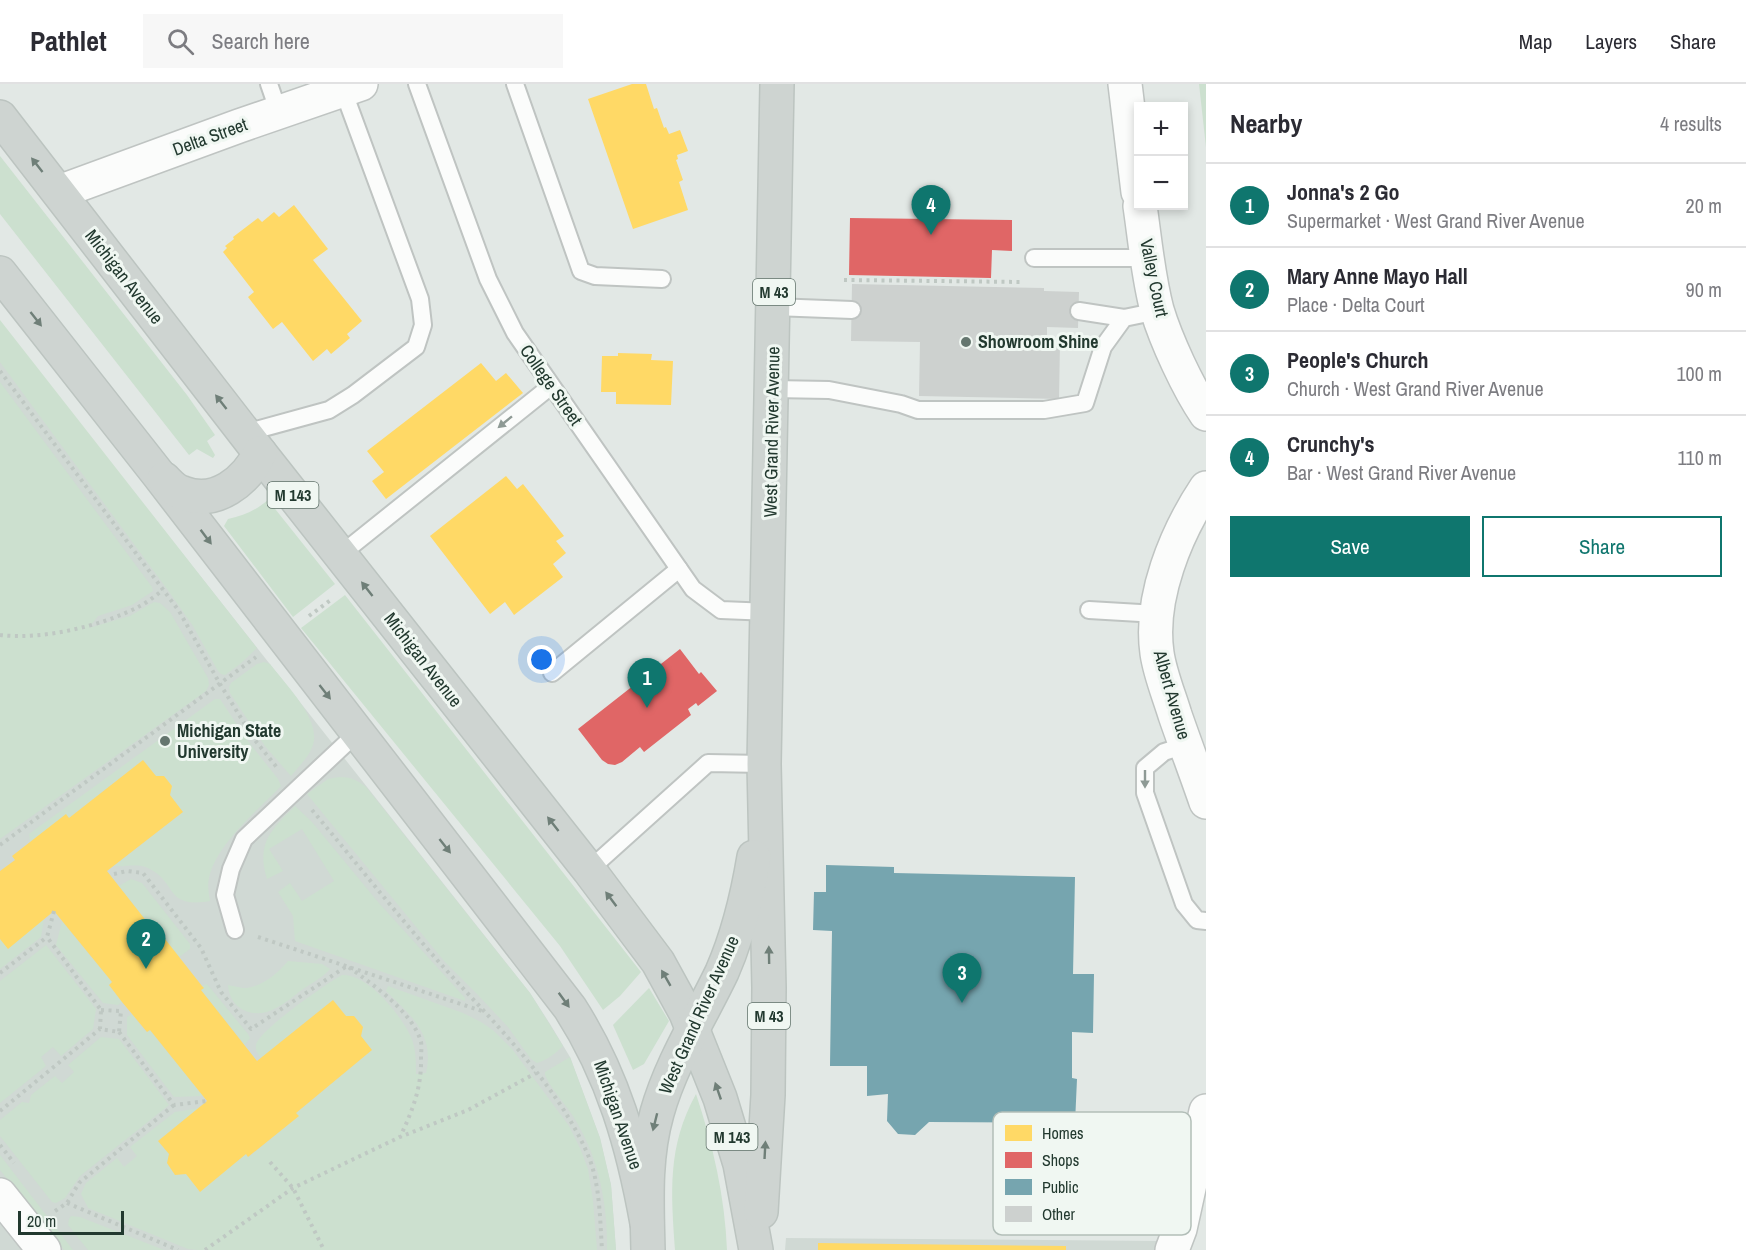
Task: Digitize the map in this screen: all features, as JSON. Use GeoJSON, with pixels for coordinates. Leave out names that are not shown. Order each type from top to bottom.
{"type":"FeatureCollection","features":[{"type":"Feature","properties":{"kind":"main road","name":"West Grand River Avenue"},"geometry":{"type":"LineString","coordinates":[[757,1250],[768,1095],[769,988],[765,773],[777,84]]}},
{"type":"Feature","properties":{"kind":"main road","name":"Michigan Avenue"},"geometry":{"type":"LineString","coordinates":[[0,117],[349,567],[589,870],[658,962],[678,997],[713,1076],[740,1164],[757,1250]]}},
{"type":"Feature","properties":{"kind":"main road","name":"Michigan Avenue"},"geometry":{"type":"LineString","coordinates":[[0,273],[550,981],[588,1036],[624,1122],[639,1174],[648,1236]]}},
{"type":"Feature","properties":{"kind":"main road"},"geometry":{"type":"LineString","coordinates":[[158,474],[185,495],[200,496],[229,489],[253,468],[253,443]]}},
{"type":"Feature","properties":{"kind":"main road","name":"West Grand River Avenue"},"geometry":{"type":"LineString","coordinates":[[648,1236],[647,1167],[653,1128],[668,1081],[723,969],[736,929],[754,860],[765,773]]}},
{"type":"Feature","properties":{"kind":"street"},"geometry":{"type":"LineString","coordinates":[[1125,84],[1134,159]]}},
{"type":"Feature","properties":{"kind":"street","name":"Delta Street"},"geometry":{"type":"LineString","coordinates":[[59,192],[274,99],[352,87]]}},
{"type":"Feature","properties":{"kind":"street","name":"Valley Court"},"geometry":{"type":"LineString","coordinates":[[1141,210],[1147,258],[1158,311],[1176,358],[1206,414]]}},
{"type":"Feature","properties":{"kind":"street","name":"Albert Avenue"},"geometry":{"type":"LineString","coordinates":[[1206,488],[1191,511],[1170,559],[1157,614],[1157,653],[1168,695],[1206,802]]}},
{"type":"Feature","properties":{"kind":"street"},"geometry":{"type":"LineString","coordinates":[[1191,1180],[1206,1111]]}},
{"type":"Feature","properties":{"kind":"street"},"geometry":{"type":"LineString","coordinates":[[8,1205],[11,1250]]}},
{"type":"Feature","properties":{"kind":"street"},"geometry":{"type":"LineString","coordinates":[[8,1205],[44,1250]]}},
{"type":"Feature","properties":{"kind":"street"},"geometry":{"type":"LineString","coordinates":[[1172,1250],[1177,1235]]}},
{"type":"Feature","properties":{"kind":"lane","name":"College Street"},"geometry":{"type":"LineString","coordinates":[[417,84],[488,279],[514,333],[693,589],[721,610],[768,612]]}},
{"type":"Feature","properties":{"kind":"lane"},"geometry":{"type":"LineString","coordinates":[[515,84],[581,271],[595,276],[663,279]]}},
{"type":"Feature","properties":{"kind":"lane"},"geometry":{"type":"LineString","coordinates":[[253,443],[329,410],[353,395],[416,348],[423,325],[420,298],[352,87]]}},
{"type":"Feature","properties":{"kind":"lane"},"geometry":{"type":"LineString","coordinates":[[1034,258],[1147,258]]}},
{"type":"Feature","properties":{"kind":"lane"},"geometry":{"type":"LineString","coordinates":[[774,307],[852,310]]}},
{"type":"Feature","properties":{"kind":"lane"},"geometry":{"type":"LineString","coordinates":[[1078,311],[1124,318],[1158,311]]}},
{"type":"Feature","properties":{"kind":"lane"},"geometry":{"type":"LineString","coordinates":[[773,389],[829,390],[901,404],[918,410],[1044,410],[1085,403],[1103,347],[1124,318]]}},
{"type":"Feature","properties":{"kind":"lane"},"geometry":{"type":"LineString","coordinates":[[349,567],[551,386]]}},
{"type":"Feature","properties":{"kind":"lane"},"geometry":{"type":"LineString","coordinates":[[552,673],[679,569]]}},
{"type":"Feature","properties":{"kind":"lane"},"geometry":{"type":"LineString","coordinates":[[1089,610],[1157,614]]}},
{"type":"Feature","properties":{"kind":"lane"},"geometry":{"type":"LineString","coordinates":[[235,930],[225,895],[231,869],[244,839],[357,733]]}},
{"type":"Feature","properties":{"kind":"lane"},"geometry":{"type":"LineString","coordinates":[[1186,745],[1164,752],[1145,768],[1145,793],[1184,904],[1197,920],[1206,921]]}},
{"type":"Feature","properties":{"kind":"lane"},"geometry":{"type":"LineString","coordinates":[[589,870],[708,763],[765,773]]}},
{"type":"Feature","properties":{"kind":"path"},"geometry":{"type":"LineString","coordinates":[[843,280],[1033,283],[1034,258]]}},
{"type":"Feature","properties":{"kind":"path"},"geometry":{"type":"LineString","coordinates":[[0,844],[282,637],[349,567]]}},
{"type":"Feature","properties":{"kind":"path"},"geometry":{"type":"LineString","coordinates":[[0,635],[21,637],[81,627],[141,606],[163,590]]}},
{"type":"Feature","properties":{"kind":"path"},"geometry":{"type":"LineString","coordinates":[[114,873],[127,871],[143,873],[201,948],[221,992],[251,1029],[347,966]]}},
{"type":"Feature","properties":{"kind":"path"},"geometry":{"type":"LineString","coordinates":[[0,973],[47,937],[54,911]]}},
{"type":"Feature","properties":{"kind":"path"},"geometry":{"type":"LineString","coordinates":[[235,930],[485,1012]]}},
{"type":"Feature","properties":{"kind":"path"},"geometry":{"type":"LineString","coordinates":[[0,1111],[100,1029],[101,1010],[47,937]]}},
{"type":"Feature","properties":{"kind":"path"},"geometry":{"type":"LineString","coordinates":[[347,966],[379,988],[407,1018],[421,1042],[422,1077],[413,1111],[400,1137]]}},
{"type":"Feature","properties":{"kind":"path"},"geometry":{"type":"LineString","coordinates":[[101,1010],[121,1011],[119,1032],[174,1105]]}},
{"type":"Feature","properties":{"kind":"path"},"geometry":{"type":"LineString","coordinates":[[100,1029],[119,1032]]}},
{"type":"Feature","properties":{"kind":"path"},"geometry":{"type":"LineString","coordinates":[[205,1250],[293,1188],[400,1137],[468,1110],[537,1073]]}},
{"type":"Feature","properties":{"kind":"path"},"geometry":{"type":"LineString","coordinates":[[52,1213],[68,1203],[79,1184],[174,1105],[207,1101]]}},
{"type":"Feature","properties":{"kind":"path"},"geometry":{"type":"LineString","coordinates":[[270,1162],[293,1188],[324,1250]]}},
{"type":"Feature","properties":{"kind":"path"},"geometry":{"type":"LineString","coordinates":[[68,1203],[178,1250]]}},
{"type":"Feature","properties":{"kind":"shaded area","name":"Michigan State University"},"geometry":{"type":"Polygon","coordinates":[[[0,323],[530,993],[570,1057],[600,1138],[611,1185],[616,1250],[0,1250],[0,323]]]}},
{"type":"Feature","properties":{"kind":"shaded area"},"geometry":{"type":"Polygon","coordinates":[[[786,1238],[1161,1241],[1158,1250],[785,1250],[786,1238]]]}},
{"type":"Feature","properties":{"kind":"green space"},"geometry":{"type":"Polygon","coordinates":[[[1199,84],[1206,84],[1206,147],[1199,84]]]}},
{"type":"Feature","properties":{"kind":"green space"},"geometry":{"type":"Polygon","coordinates":[[[0,156],[187,395],[215,435],[207,441],[215,455],[213,458],[197,449],[189,455],[0,214],[0,156]]]}},
{"type":"Feature","properties":{"kind":"green space"},"geometry":{"type":"Polygon","coordinates":[[[0,320],[257,648],[225,675],[218,671],[193,626],[170,593],[0,362],[0,320]]]}},
{"type":"Feature","properties":{"kind":"green space"},"geometry":{"type":"Polygon","coordinates":[[[0,382],[152,587],[153,591],[132,605],[98,616],[89,628],[130,616],[154,602],[160,603],[170,612],[208,678],[209,685],[206,691],[0,839],[0,382]]]}},
{"type":"Feature","properties":{"kind":"green space"},"geometry":{"type":"Polygon","coordinates":[[[268,500],[335,584],[293,617],[224,526],[228,519],[250,512],[268,500]]]}},
{"type":"Feature","properties":{"kind":"green space"},"geometry":{"type":"Polygon","coordinates":[[[345,595],[641,972],[620,996],[603,1010],[560,946],[301,628],[345,595]]]}},
{"type":"Feature","properties":{"kind":"green space"},"geometry":{"type":"Polygon","coordinates":[[[264,662],[270,664],[300,702],[312,724],[313,745],[291,776],[265,746],[230,693],[231,683],[257,664],[264,662]]]}},
{"type":"Feature","properties":{"kind":"green space"},"geometry":{"type":"Polygon","coordinates":[[[215,699],[220,699],[281,786],[239,828],[220,853],[208,881],[210,901],[195,902],[178,898],[164,880],[148,868],[136,865],[114,866],[183,812],[170,795],[171,786],[164,776],[156,776],[143,760],[69,818],[66,815],[30,842],[29,834],[215,699]]]}},
{"type":"Feature","properties":{"kind":"green space"},"geometry":{"type":"Polygon","coordinates":[[[339,777],[354,779],[366,787],[530,993],[563,1046],[554,1054],[537,1063],[531,1059],[508,1027],[445,962],[307,794],[328,779],[339,777]]]}},
{"type":"Feature","properties":{"kind":"green space"},"geometry":{"type":"Polygon","coordinates":[[[295,806],[312,822],[378,902],[465,998],[465,1001],[295,941],[293,916],[278,892],[290,883],[302,901],[334,881],[302,829],[269,849],[283,871],[267,879],[263,856],[268,838],[279,822],[295,806]]]}},
{"type":"Feature","properties":{"kind":"green space"},"geometry":{"type":"Polygon","coordinates":[[[131,879],[142,883],[190,944],[190,949],[179,957],[165,939],[162,941],[119,886],[131,879]]]}},
{"type":"Feature","properties":{"kind":"green space"},"geometry":{"type":"Polygon","coordinates":[[[44,919],[41,937],[0,969],[0,939],[8,948],[44,919]]]}},
{"type":"Feature","properties":{"kind":"green space"},"geometry":{"type":"Polygon","coordinates":[[[62,921],[112,982],[109,985],[122,1002],[118,1005],[103,1003],[56,945],[62,921]]]}},
{"type":"Feature","properties":{"kind":"green space"},"geometry":{"type":"Polygon","coordinates":[[[46,945],[96,1009],[93,1029],[61,1056],[53,1047],[41,1057],[46,1066],[0,1103],[0,981],[46,945]]]}},
{"type":"Feature","properties":{"kind":"green space"},"geometry":{"type":"Polygon","coordinates":[[[288,961],[322,964],[330,969],[268,1012],[245,1011],[233,1001],[228,985],[243,988],[256,986],[274,975],[288,961]]]}},
{"type":"Feature","properties":{"kind":"green space"},"geometry":{"type":"Polygon","coordinates":[[[342,975],[352,976],[373,988],[392,1007],[413,1041],[416,1074],[426,1073],[428,1060],[424,1037],[412,1017],[386,991],[388,986],[463,1013],[481,1022],[512,1049],[569,1126],[580,1148],[588,1169],[597,1250],[198,1250],[188,1249],[88,1208],[81,1194],[86,1183],[117,1158],[124,1167],[137,1156],[130,1147],[175,1112],[199,1108],[158,1141],[169,1154],[167,1163],[175,1175],[186,1174],[200,1191],[246,1154],[249,1157],[298,1116],[296,1113],[372,1050],[361,1036],[363,1027],[354,1016],[346,1016],[333,1000],[261,1058],[256,1050],[260,1038],[268,1029],[342,975]]]}},
{"type":"Feature","properties":{"kind":"green space"},"geometry":{"type":"Polygon","coordinates":[[[207,984],[248,1034],[250,1038],[245,1045],[201,990],[204,988],[202,986],[207,984]]]}},
{"type":"Feature","properties":{"kind":"green space"},"geometry":{"type":"Polygon","coordinates":[[[649,988],[669,1021],[644,1064],[633,1070],[613,1025],[649,988]]]}},
{"type":"Feature","properties":{"kind":"green space"},"geometry":{"type":"Polygon","coordinates":[[[132,1014],[146,1032],[150,1030],[203,1096],[174,1097],[127,1035],[127,1017],[132,1014]]]}},
{"type":"Feature","properties":{"kind":"green space"},"geometry":{"type":"Polygon","coordinates":[[[101,1037],[119,1039],[169,1105],[80,1176],[65,1198],[56,1203],[52,1202],[0,1136],[0,1120],[22,1102],[29,1103],[31,1095],[55,1076],[62,1083],[74,1072],[68,1065],[101,1037]]]}},
{"type":"Feature","properties":{"kind":"green space"},"geometry":{"type":"Polygon","coordinates":[[[570,1057],[600,1138],[611,1185],[616,1250],[607,1250],[604,1200],[591,1151],[576,1121],[545,1075],[545,1072],[570,1057]]]}},
{"type":"Feature","properties":{"kind":"green space"},"geometry":{"type":"Polygon","coordinates":[[[696,1094],[717,1171],[724,1210],[727,1250],[675,1250],[673,1170],[680,1133],[696,1094]]]}},
{"type":"Feature","properties":{"kind":"green space"},"geometry":{"type":"Polygon","coordinates":[[[0,1155],[73,1250],[64,1250],[0,1170],[0,1155]]]}},
{"type":"Feature","properties":{"kind":"green space"},"geometry":{"type":"Polygon","coordinates":[[[71,1216],[80,1217],[164,1250],[88,1250],[68,1225],[71,1216]]]}},
{"type":"Feature","properties":{"kind":"building: Homes"},"geometry":{"type":"Polygon","coordinates":[[[632,84],[646,84],[654,109],[657,108],[664,128],[666,127],[669,134],[680,130],[688,151],[677,155],[676,160],[683,180],[679,182],[688,210],[633,229],[588,99],[632,84]]]}},
{"type":"Feature","properties":{"kind":"building: Homes"},"geometry":{"type":"Polygon","coordinates":[[[294,205],[328,249],[313,260],[362,321],[347,334],[350,338],[331,354],[327,349],[313,361],[282,322],[273,329],[248,297],[254,292],[223,252],[227,248],[225,246],[234,239],[233,237],[258,218],[262,222],[274,212],[279,217],[294,205]]]}},
{"type":"Feature","properties":{"kind":"building: Homes"},"geometry":{"type":"Polygon","coordinates":[[[618,353],[652,354],[651,360],[673,361],[671,405],[616,404],[616,392],[601,392],[602,356],[618,356],[618,353]]]}},
{"type":"Feature","properties":{"kind":"building: Homes"},"geometry":{"type":"Polygon","coordinates":[[[481,363],[496,381],[506,373],[523,393],[386,499],[372,481],[384,472],[367,451],[481,363]]]}},
{"type":"Feature","properties":{"kind":"building: Homes"},"geometry":{"type":"Polygon","coordinates":[[[506,476],[517,489],[523,484],[564,536],[556,541],[566,553],[553,564],[563,577],[514,615],[505,602],[490,614],[430,536],[506,476]]]}},
{"type":"Feature","properties":{"kind":"building: Homes"},"geometry":{"type":"Polygon","coordinates":[[[143,760],[156,776],[164,776],[172,786],[170,795],[183,812],[107,871],[162,941],[165,939],[204,988],[201,990],[257,1061],[333,1000],[346,1016],[354,1016],[363,1027],[361,1036],[372,1050],[296,1113],[299,1116],[248,1157],[246,1154],[200,1192],[186,1174],[175,1175],[167,1163],[169,1154],[158,1141],[207,1101],[150,1030],[147,1032],[122,1002],[109,985],[112,982],[54,911],[8,949],[0,939],[0,871],[15,860],[12,856],[66,814],[69,818],[143,760]]]}},
{"type":"Feature","properties":{"kind":"building: Homes"},"geometry":{"type":"Polygon","coordinates":[[[818,1243],[1066,1246],[1066,1250],[818,1250],[818,1243]]]}},
{"type":"Feature","properties":{"kind":"building: Shops"},"geometry":{"type":"Polygon","coordinates":[[[850,218],[1012,220],[1012,251],[992,250],[991,278],[849,275],[850,218]]]}},
{"type":"Feature","properties":{"kind":"building: Shops"},"geometry":{"type":"Polygon","coordinates":[[[680,649],[699,674],[701,672],[717,691],[698,706],[696,703],[688,709],[691,715],[644,752],[640,747],[622,762],[615,765],[608,764],[602,760],[578,729],[680,649]]]}},
{"type":"Feature","properties":{"kind":"building: Public"},"geometry":{"type":"Polygon","coordinates":[[[826,865],[894,867],[894,873],[1075,877],[1073,974],[1094,974],[1093,1033],[1072,1032],[1072,1078],[1077,1079],[1076,1112],[993,1112],[993,1122],[929,1122],[915,1135],[898,1134],[887,1121],[888,1094],[867,1096],[867,1066],[830,1066],[832,931],[813,930],[814,892],[826,892],[826,865]]]}},
{"type":"Feature","properties":{"kind":"building: Other","name":"Showroom Shine"},"geometry":{"type":"Polygon","coordinates":[[[852,284],[1044,288],[1044,291],[1079,292],[1078,328],[1047,327],[1047,343],[1060,343],[1059,399],[919,396],[920,342],[851,341],[852,284]]]}},
{"type":"Feature","properties":{"kind":"place","name":"Crunchy's"},"geometry":{"type":"Point","coordinates":[931,235]}},
{"type":"Feature","properties":{"kind":"place","name":"Showroom Shine"},"geometry":{"type":"Point","coordinates":[966,342]}},
{"type":"Feature","properties":{"kind":"place","name":"Jonna's 2 Go"},"geometry":{"type":"Point","coordinates":[647,708]}},
{"type":"Feature","properties":{"kind":"place","name":"Michigan State University"},"geometry":{"type":"Point","coordinates":[165,741]}},
{"type":"Feature","properties":{"kind":"place","name":"Mary Anne Mayo Hall"},"geometry":{"type":"Point","coordinates":[146,969]}},
{"type":"Feature","properties":{"kind":"place","name":"People's Church"},"geometry":{"type":"Point","coordinates":[962,1003]}}]}
